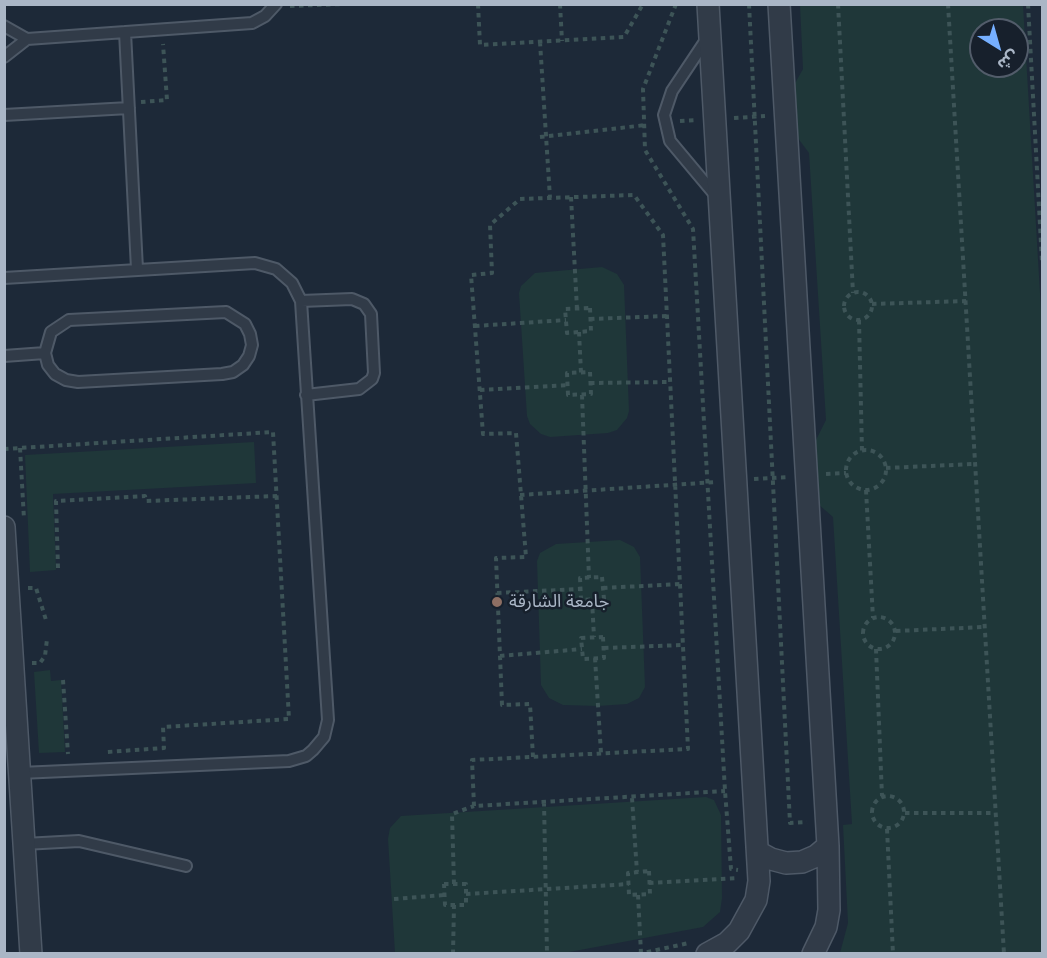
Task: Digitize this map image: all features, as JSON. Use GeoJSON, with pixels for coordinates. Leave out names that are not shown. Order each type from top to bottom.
{"type":"FeatureCollection","features":[{"type":"Feature","properties":{"kind":"street"},"geometry":{"type":"LineString","coordinates":[[702,947],[727,943],[749,918],[756,900],[759,881],[708,4]]}},
{"type":"Feature","properties":{"kind":"street"},"geometry":{"type":"LineString","coordinates":[[779,4],[828,846],[829,910],[826,927],[813,954]]}},
{"type":"Feature","properties":{"kind":"street"},"geometry":{"type":"LineString","coordinates":[[4,527],[31,954]]}},
{"type":"Feature","properties":{"kind":"street"},"geometry":{"type":"LineString","coordinates":[[758,852],[786,863],[802,862],[816,856],[828,846]]}},
{"type":"Feature","properties":{"kind":"lane"},"geometry":{"type":"LineString","coordinates":[[4,26],[27,39],[252,23],[265,16],[276,5]]}},
{"type":"Feature","properties":{"kind":"lane"},"geometry":{"type":"LineString","coordinates":[[710,31],[689,68],[672,91],[664,115],[670,141],[718,200]]}},
{"type":"Feature","properties":{"kind":"lane"},"geometry":{"type":"LineString","coordinates":[[125,32],[137,269]]}},
{"type":"Feature","properties":{"kind":"lane"},"geometry":{"type":"LineString","coordinates":[[4,57],[27,39]]}},
{"type":"Feature","properties":{"kind":"lane"},"geometry":{"type":"LineString","coordinates":[[4,115],[129,105]]}},
{"type":"Feature","properties":{"kind":"lane"},"geometry":{"type":"LineString","coordinates":[[4,278],[255,263],[265,265],[286,276],[298,292],[301,301],[328,720],[324,737],[313,750],[306,756],[289,761],[20,773]]}},
{"type":"Feature","properties":{"kind":"lane"},"geometry":{"type":"LineString","coordinates":[[301,301],[352,299],[364,304],[371,314],[374,373],[369,383],[359,389],[306,395]]}},
{"type":"Feature","properties":{"kind":"lane"},"geometry":{"type":"LineString","coordinates":[[225,312],[245,324],[250,333],[252,345],[243,365],[233,372],[78,382],[66,380],[55,374],[48,365],[45,353],[51,332],[69,320],[225,312]]}},
{"type":"Feature","properties":{"kind":"lane"},"geometry":{"type":"LineString","coordinates":[[4,356],[45,353]]}},
{"type":"Feature","properties":{"kind":"lane"},"geometry":{"type":"LineString","coordinates":[[24,844],[79,841],[186,866]]}},
{"type":"Feature","properties":{"kind":"path"},"geometry":{"type":"LineString","coordinates":[[276,5],[343,4]]}},
{"type":"Feature","properties":{"kind":"path"},"geometry":{"type":"LineString","coordinates":[[478,4],[480,45],[624,37],[643,4]]}},
{"type":"Feature","properties":{"kind":"path"},"geometry":{"type":"LineString","coordinates":[[560,4],[562,41]]}},
{"type":"Feature","properties":{"kind":"path"},"geometry":{"type":"LineString","coordinates":[[676,4],[644,89],[645,150],[693,229],[725,790],[731,869],[738,869],[737,886]]}},
{"type":"Feature","properties":{"kind":"path"},"geometry":{"type":"LineString","coordinates":[[749,4],[790,823]]}},
{"type":"Feature","properties":{"kind":"path"},"geometry":{"type":"LineString","coordinates":[[838,4],[853,293]]}},
{"type":"Feature","properties":{"kind":"path"},"geometry":{"type":"LineString","coordinates":[[948,4],[1004,954]]}},
{"type":"Feature","properties":{"kind":"path"},"geometry":{"type":"LineString","coordinates":[[1028,4],[1042,262]]}},
{"type":"Feature","properties":{"kind":"path"},"geometry":{"type":"LineString","coordinates":[[129,105],[167,100],[162,29]]}},
{"type":"Feature","properties":{"kind":"path"},"geometry":{"type":"LineString","coordinates":[[540,42],[550,198]]}},
{"type":"Feature","properties":{"kind":"path"},"geometry":{"type":"LineString","coordinates":[[540,137],[645,125]]}},
{"type":"Feature","properties":{"kind":"path"},"geometry":{"type":"LineString","coordinates":[[474,806],[472,760],[533,757],[601,753],[688,749],[677,484],[663,235],[634,195],[520,199],[490,225],[492,273],[471,275],[483,434],[516,433],[525,557],[496,558],[502,705],[530,704],[533,757]]}},
{"type":"Feature","properties":{"kind":"path"},"geometry":{"type":"LineString","coordinates":[[571,197],[577,309]]}},
{"type":"Feature","properties":{"kind":"path"},"geometry":{"type":"LineString","coordinates":[[853,293],[863,293],[872,304],[869,315],[859,320],[853,319],[845,312],[845,301],[853,293]]}},
{"type":"Feature","properties":{"kind":"path"},"geometry":{"type":"LineString","coordinates":[[872,304],[966,300]]}},
{"type":"Feature","properties":{"kind":"path"},"geometry":{"type":"LineString","coordinates":[[590,308],[591,331],[567,333],[565,309],[577,309],[590,308]]}},
{"type":"Feature","properties":{"kind":"path"},"geometry":{"type":"LineString","coordinates":[[590,319],[668,316]]}},
{"type":"Feature","properties":{"kind":"path"},"geometry":{"type":"LineString","coordinates":[[475,326],[566,320]]}},
{"type":"Feature","properties":{"kind":"path"},"geometry":{"type":"LineString","coordinates":[[859,320],[862,450]]}},
{"type":"Feature","properties":{"kind":"path"},"geometry":{"type":"LineString","coordinates":[[579,332],[581,372]]}},
{"type":"Feature","properties":{"kind":"path"},"geometry":{"type":"LineString","coordinates":[[581,372],[590,372],[591,394],[568,395],[567,373],[581,372]]}},
{"type":"Feature","properties":{"kind":"path"},"geometry":{"type":"LineString","coordinates":[[590,383],[671,382]]}},
{"type":"Feature","properties":{"kind":"path"},"geometry":{"type":"LineString","coordinates":[[480,390],[568,384]]}},
{"type":"Feature","properties":{"kind":"path"},"geometry":{"type":"LineString","coordinates":[[582,394],[589,578]]}},
{"type":"Feature","properties":{"kind":"path"},"geometry":{"type":"LineString","coordinates":[[4,448],[273,432],[289,720],[163,727],[164,748],[100,752]]}},
{"type":"Feature","properties":{"kind":"path"},"geometry":{"type":"LineString","coordinates":[[862,450],[878,454],[886,468],[883,481],[866,490],[855,487],[846,473],[848,461],[862,450]]}},
{"type":"Feature","properties":{"kind":"path"},"geometry":{"type":"LineString","coordinates":[[886,468],[974,464]]}},
{"type":"Feature","properties":{"kind":"path"},"geometry":{"type":"LineString","coordinates":[[520,495],[846,473]]}},
{"type":"Feature","properties":{"kind":"path"},"geometry":{"type":"LineString","coordinates":[[866,490],[873,618]]}},
{"type":"Feature","properties":{"kind":"path"},"geometry":{"type":"LineString","coordinates":[[58,567],[56,501],[145,496],[146,501],[277,496]]}},
{"type":"Feature","properties":{"kind":"path"},"geometry":{"type":"LineString","coordinates":[[602,577],[604,599],[581,600],[580,578],[589,578],[602,577]]}},
{"type":"Feature","properties":{"kind":"path"},"geometry":{"type":"LineString","coordinates":[[603,588],[681,584]]}},
{"type":"Feature","properties":{"kind":"path"},"geometry":{"type":"LineString","coordinates":[[497,593],[580,589]]}},
{"type":"Feature","properties":{"kind":"path"},"geometry":{"type":"LineString","coordinates":[[592,600],[594,637]]}},
{"type":"Feature","properties":{"kind":"path"},"geometry":{"type":"LineString","coordinates":[[885,617],[890,620],[896,631],[892,643],[882,649],[870,646],[863,635],[863,628],[873,618],[885,617]]}},
{"type":"Feature","properties":{"kind":"path"},"geometry":{"type":"LineString","coordinates":[[896,631],[984,627]]}},
{"type":"Feature","properties":{"kind":"path"},"geometry":{"type":"LineString","coordinates":[[594,637],[603,637],[604,658],[582,659],[581,638],[594,637]]}},
{"type":"Feature","properties":{"kind":"path"},"geometry":{"type":"LineString","coordinates":[[604,648],[683,645]]}},
{"type":"Feature","properties":{"kind":"path"},"geometry":{"type":"LineString","coordinates":[[876,649],[882,796],[874,804],[872,815],[877,824],[887,828],[899,825],[905,813]]}},
{"type":"Feature","properties":{"kind":"path"},"geometry":{"type":"LineString","coordinates":[[500,656],[582,650]]}},
{"type":"Feature","properties":{"kind":"path"},"geometry":{"type":"LineString","coordinates":[[595,658],[601,753]]}},
{"type":"Feature","properties":{"kind":"path"},"geometry":{"type":"LineString","coordinates":[[63,680],[68,754]]}},
{"type":"Feature","properties":{"kind":"path"},"geometry":{"type":"LineString","coordinates":[[57,755],[78,753]]}},
{"type":"Feature","properties":{"kind":"path"},"geometry":{"type":"LineString","coordinates":[[454,884],[453,814],[474,806],[632,798],[725,790]]}},
{"type":"Feature","properties":{"kind":"path"},"geometry":{"type":"LineString","coordinates":[[882,796],[898,798],[905,813]]}},
{"type":"Feature","properties":{"kind":"path"},"geometry":{"type":"LineString","coordinates":[[632,798],[637,872]]}},
{"type":"Feature","properties":{"kind":"path"},"geometry":{"type":"LineString","coordinates":[[544,802],[547,954]]}},
{"type":"Feature","properties":{"kind":"path"},"geometry":{"type":"LineString","coordinates":[[905,813],[994,813]]}},
{"type":"Feature","properties":{"kind":"path"},"geometry":{"type":"LineString","coordinates":[[887,828],[893,954]]}},
{"type":"Feature","properties":{"kind":"path"},"geometry":{"type":"LineString","coordinates":[[649,871],[650,883],[650,894],[629,895],[628,873],[649,871]]}},
{"type":"Feature","properties":{"kind":"path"},"geometry":{"type":"LineString","coordinates":[[650,883],[738,878]]}},
{"type":"Feature","properties":{"kind":"path"},"geometry":{"type":"LineString","coordinates":[[444,884],[466,884],[466,894],[466,905],[445,906],[444,884]]}},
{"type":"Feature","properties":{"kind":"path"},"geometry":{"type":"LineString","coordinates":[[466,894],[629,884]]}},
{"type":"Feature","properties":{"kind":"path"},"geometry":{"type":"LineString","coordinates":[[639,894],[640,953],[702,947]]}},
{"type":"Feature","properties":{"kind":"path"},"geometry":{"type":"LineString","coordinates":[[394,899],[444,895]]}},
{"type":"Feature","properties":{"kind":"path"},"geometry":{"type":"LineString","coordinates":[[453,954],[454,905]]}},
{"type":"Feature","properties":{"kind":"green space"},"geometry":{"type":"Polygon","coordinates":[[[800,5],[1023,5],[1024,18],[969,18],[969,78],[1027,78],[1042,327],[1042,953],[840,953],[848,923],[843,825],[852,824],[833,517],[818,504],[814,444],[826,420],[809,153],[797,137],[794,85],[803,69],[800,5]]]}},
{"type":"Feature","properties":{"kind":"green space"},"geometry":{"type":"Polygon","coordinates":[[[602,267],[617,274],[624,285],[629,411],[627,418],[617,430],[608,433],[550,437],[541,434],[530,424],[527,416],[519,293],[521,286],[535,273],[602,267]]]}},
{"type":"Feature","properties":{"kind":"green space"},"geometry":{"type":"Polygon","coordinates":[[[254,442],[256,483],[53,494],[56,570],[30,572],[25,455],[254,442]]]}},
{"type":"Feature","properties":{"kind":"green space"},"geometry":{"type":"Polygon","coordinates":[[[620,540],[634,547],[640,557],[645,687],[639,698],[627,704],[563,705],[549,698],[541,685],[537,561],[540,553],[556,544],[620,540]]]}},
{"type":"Feature","properties":{"kind":"green space"},"geometry":{"type":"Polygon","coordinates":[[[50,670],[51,681],[61,680],[65,752],[39,753],[34,672],[50,670]]]}},
{"type":"Feature","properties":{"kind":"green space"},"geometry":{"type":"Polygon","coordinates":[[[706,797],[714,800],[721,815],[722,898],[720,912],[703,927],[564,953],[395,953],[388,839],[390,828],[401,816],[706,797]]]}},
{"type":"Feature","properties":{"kind":"place","name":"جامعة الشارقة"},"geometry":{"type":"Point","coordinates":[497,602]}}]}
